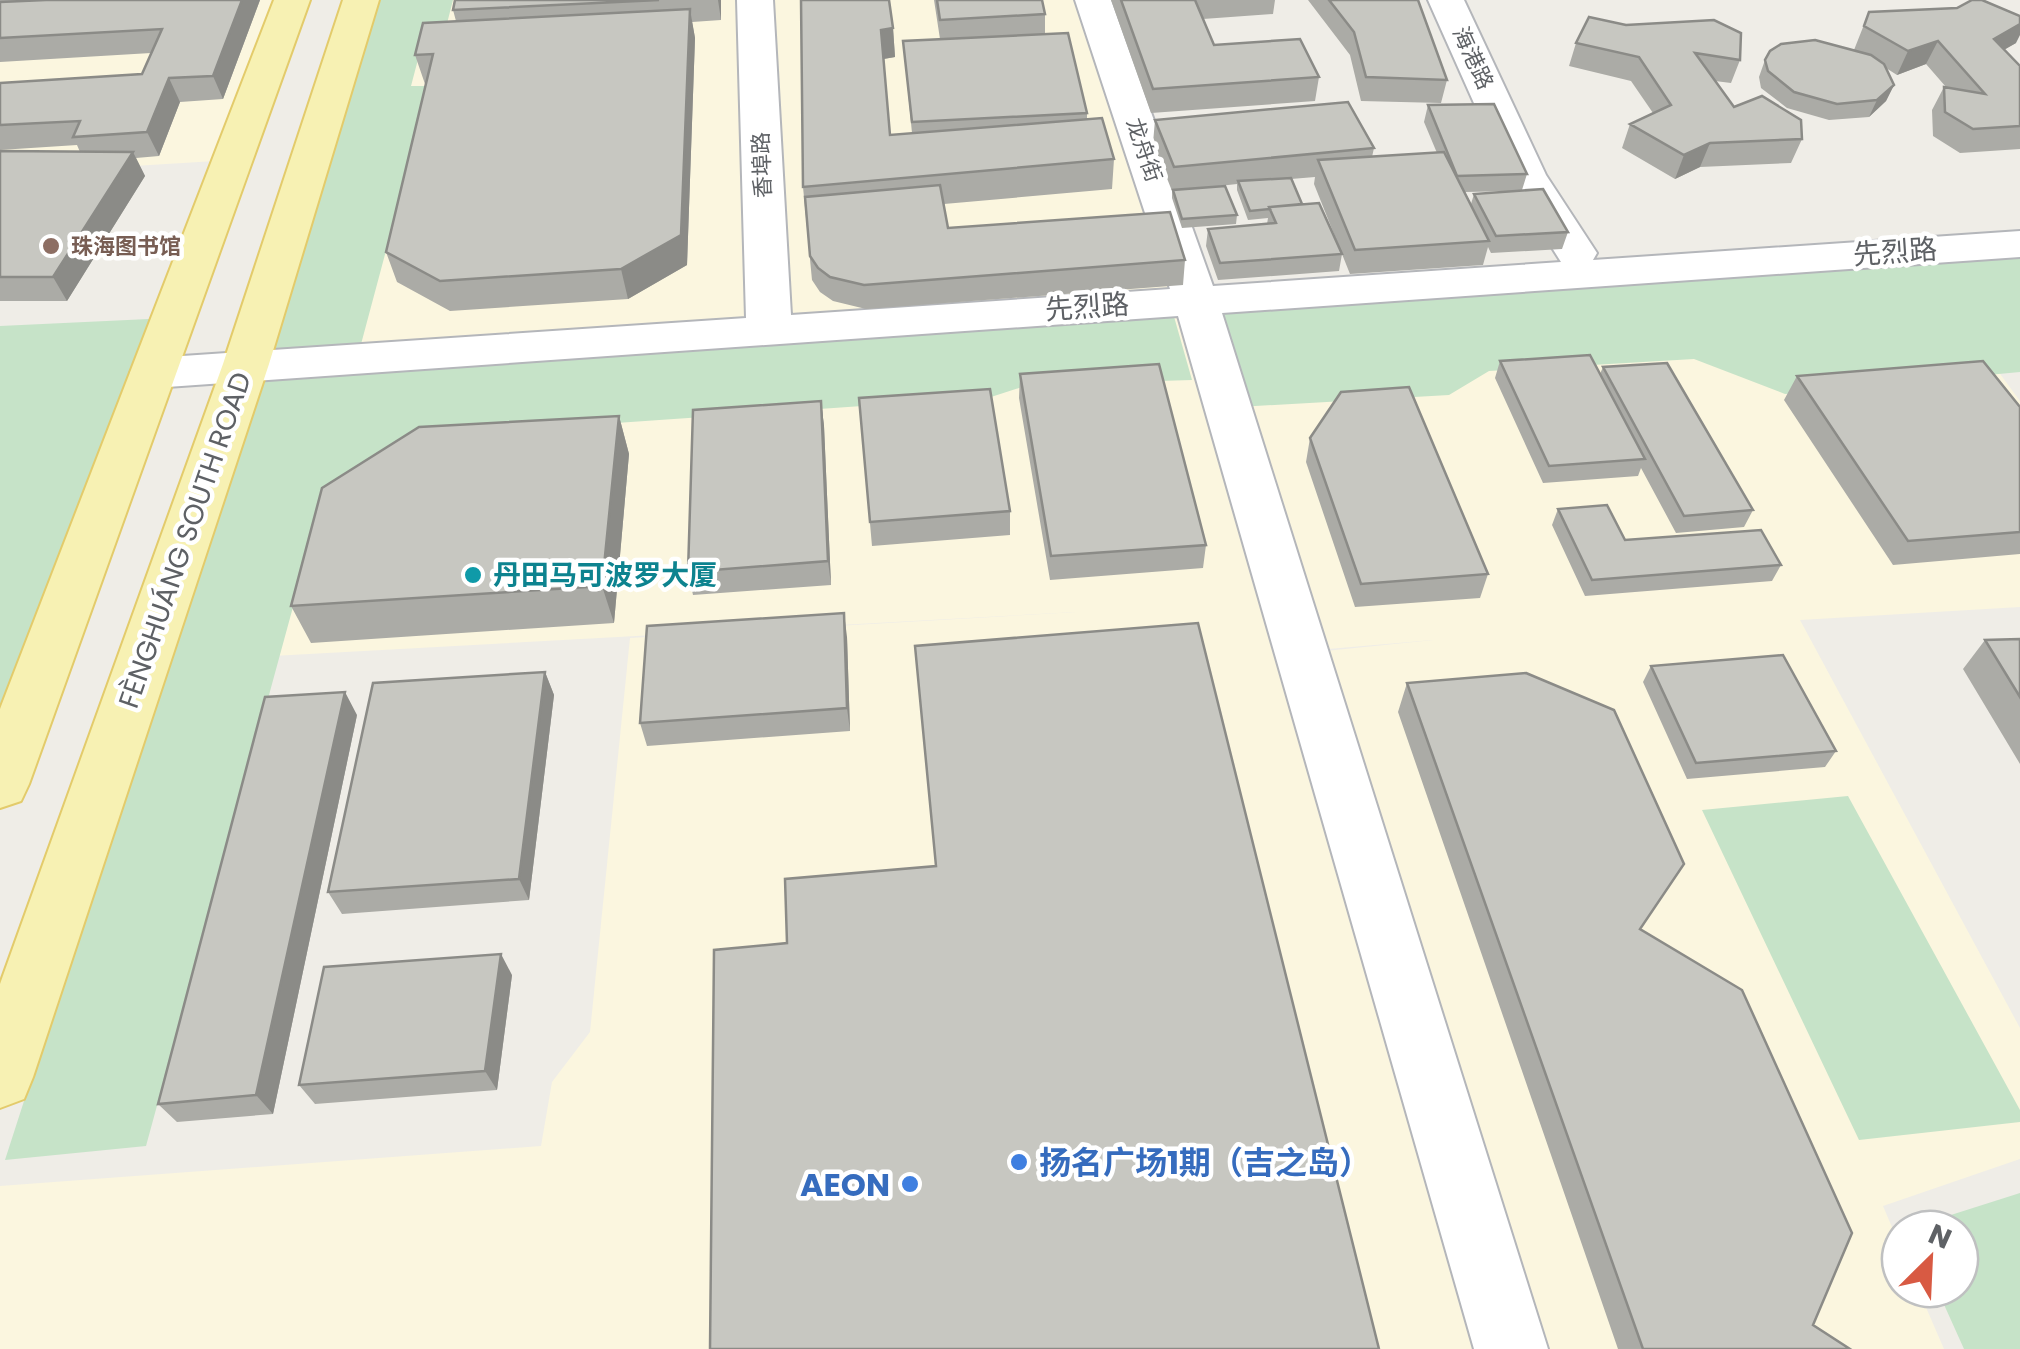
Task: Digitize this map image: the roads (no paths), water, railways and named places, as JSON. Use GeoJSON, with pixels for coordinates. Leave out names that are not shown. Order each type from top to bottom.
{"type":"FeatureCollection","features":[{"type":"Feature","properties":{"kind":"main road"},"geometry":{"type":"LineString","coordinates":[[0,784],[292,0]]}},
{"type":"Feature","properties":{"kind":"main road","name":"FÈNGHUÁNG SOUTH ROAD"},"geometry":{"type":"LineString","coordinates":[[0,1078],[246,364],[361,0]]}},
{"type":"Feature","properties":{"kind":"street","name":"香埠路"},"geometry":{"type":"LineString","coordinates":[[755,0],[769,330]]}},
{"type":"Feature","properties":{"kind":"street","name":"龙舟街"},"geometry":{"type":"LineString","coordinates":[[1093,0],[1196,300],[1511,1349]]}},
{"type":"Feature","properties":{"kind":"street","name":"海港路"},"geometry":{"type":"LineString","coordinates":[[1446,0],[1526,175],[1589,272]]}},
{"type":"Feature","properties":{"kind":"street","name":"先烈路"},"geometry":{"type":"LineString","coordinates":[[153,372],[2020,244]]}},
{"type":"Feature","properties":{"kind":"place","name":"珠海图书馆"},"geometry":{"type":"Point","coordinates":[51,246]}},
{"type":"Feature","properties":{"kind":"place","name":"丹田马可波罗大厦"},"geometry":{"type":"Point","coordinates":[473,575]}},
{"type":"Feature","properties":{"kind":"place","name":"扬名广场1期（吉之岛）"},"geometry":{"type":"Point","coordinates":[1019,1162]}},
{"type":"Feature","properties":{"kind":"place","name":"AEON"},"geometry":{"type":"Point","coordinates":[910,1184]}}]}
